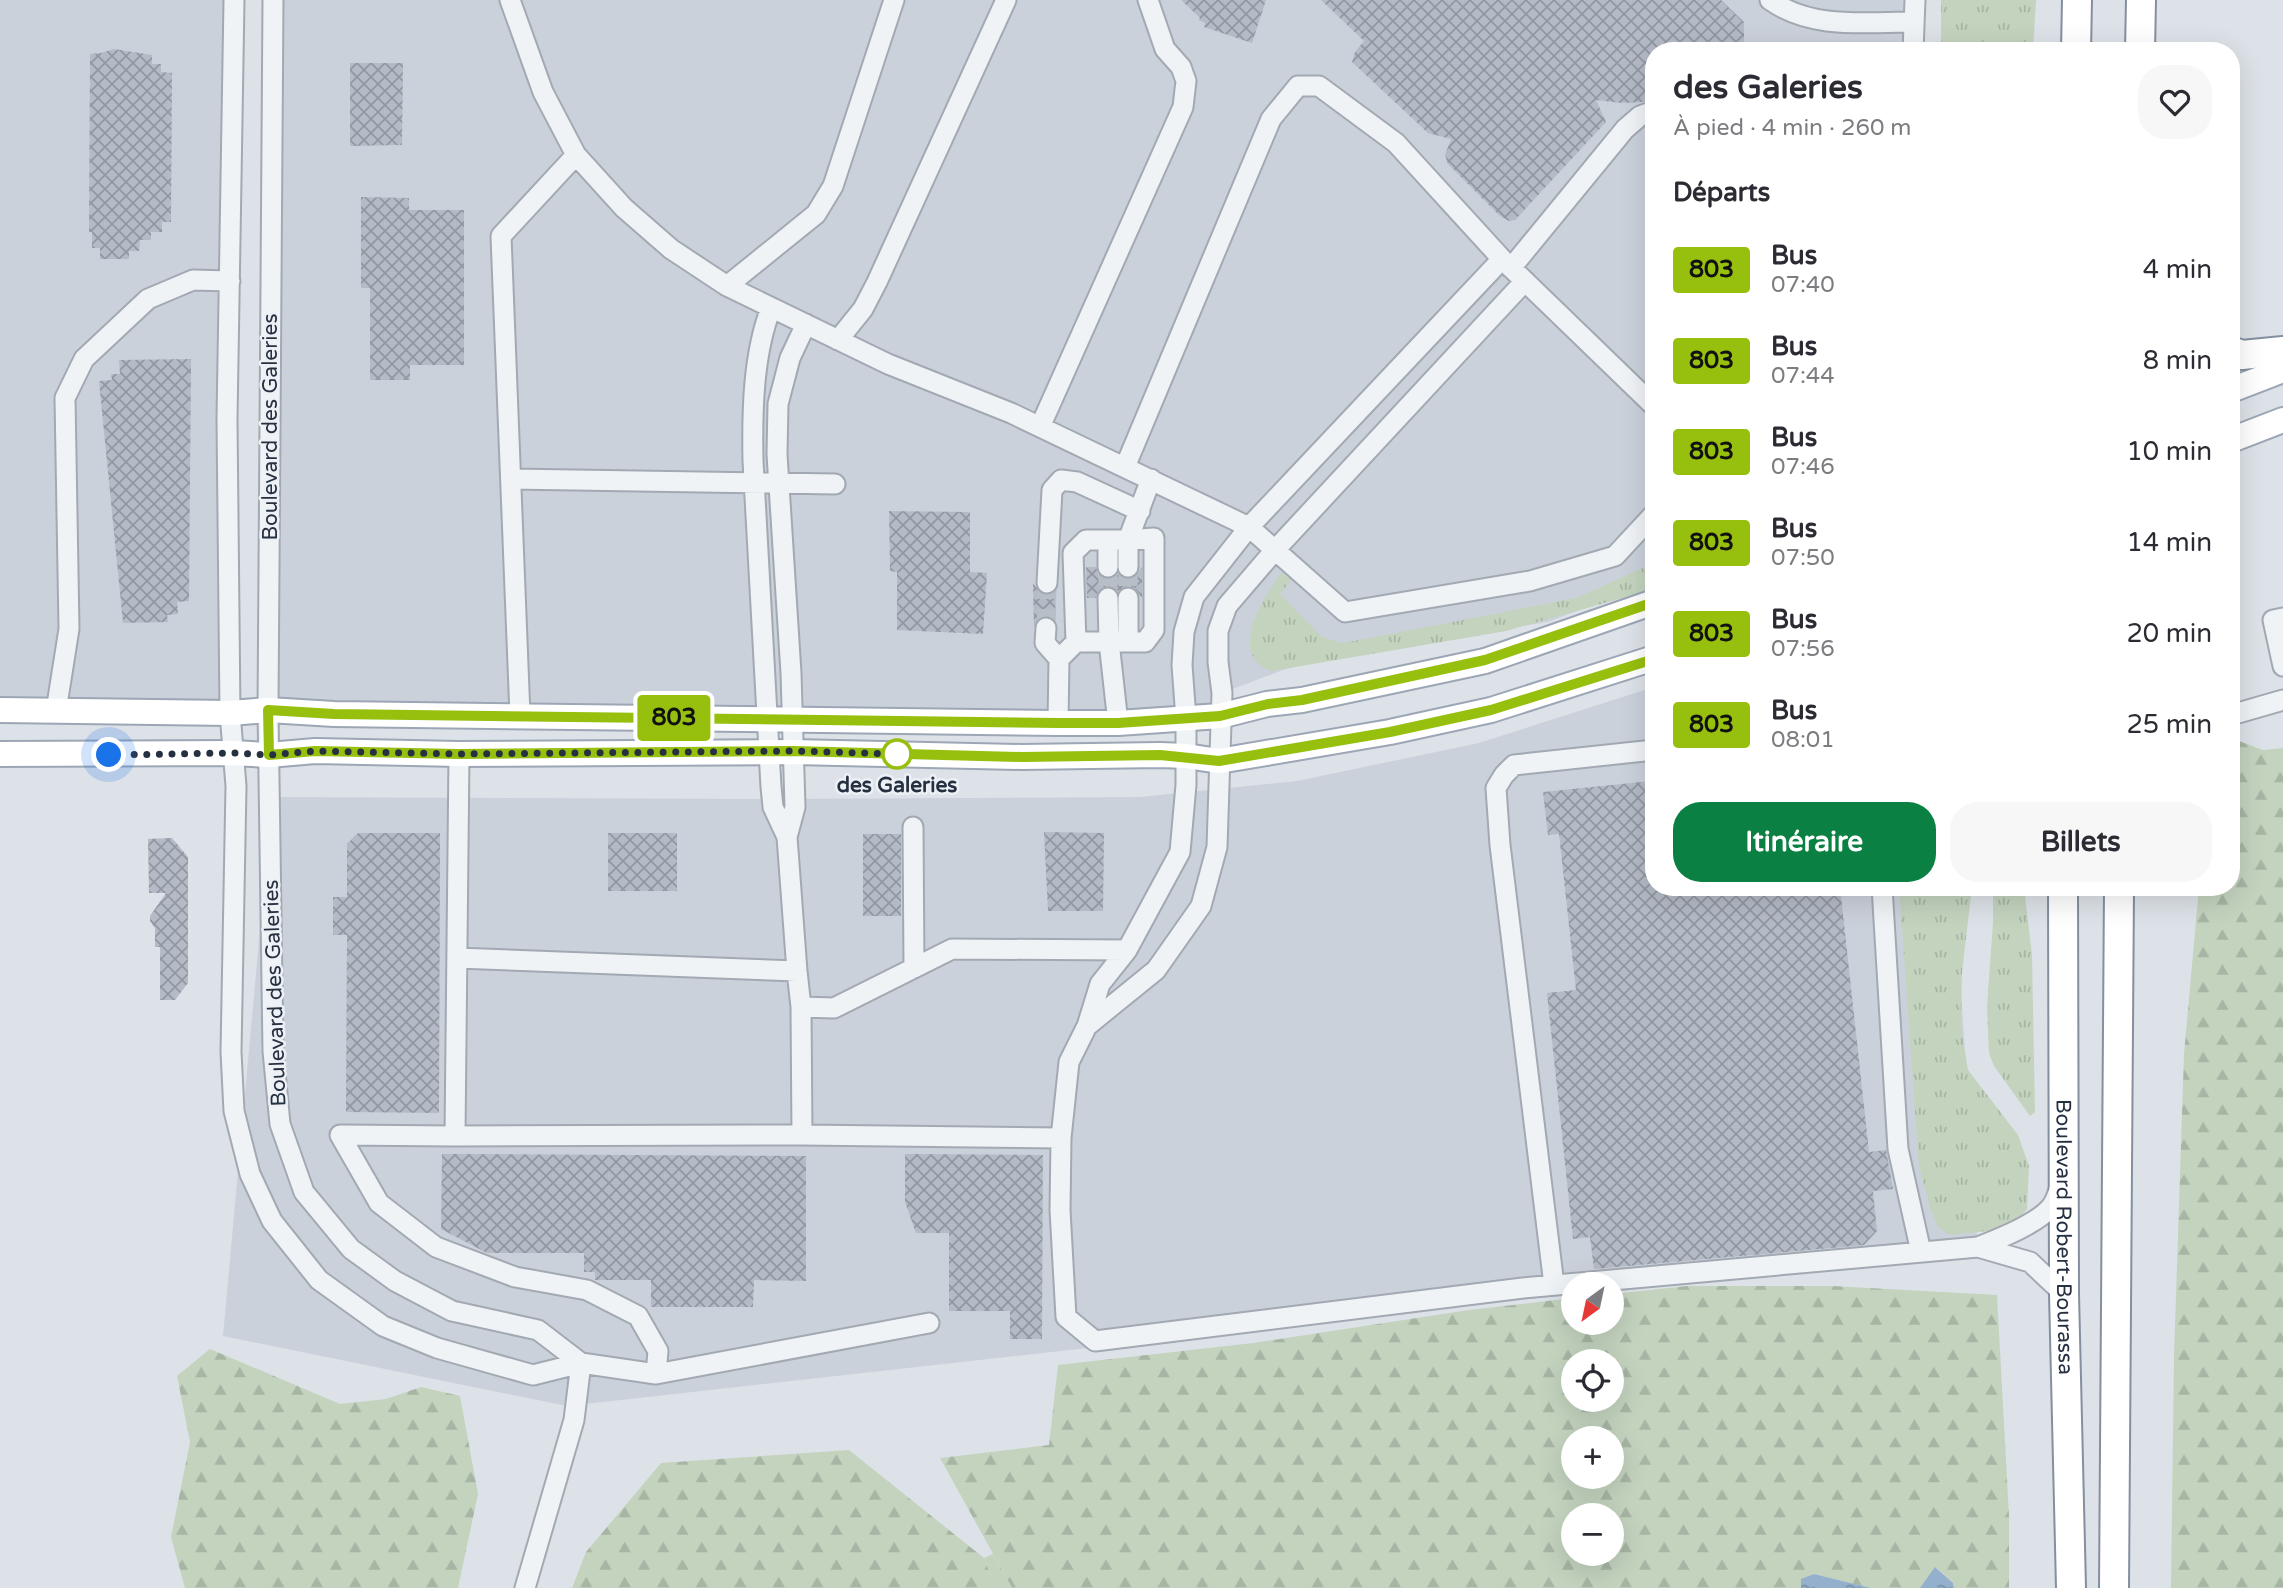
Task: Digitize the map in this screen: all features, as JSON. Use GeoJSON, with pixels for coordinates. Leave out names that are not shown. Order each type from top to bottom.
{"type":"FeatureCollection","features":[{"type":"Feature","properties":{"kind":"highway"},"geometry":{"type":"LineString","coordinates":[[2075,42],[2077,0]]}},
{"type":"Feature","properties":{"kind":"highway"},"geometry":{"type":"LineString","coordinates":[[2140,42],[2141,0]]}},
{"type":"Feature","properties":{"kind":"highway"},"geometry":{"type":"LineString","coordinates":[[2240,354],[2283,351]]}},
{"type":"Feature","properties":{"kind":"highway","name":"Boulevard Robert-Bourassa"},"geometry":{"type":"LineString","coordinates":[[2063,896],[2064,1294],[2071,1586]]}},
{"type":"Feature","properties":{"kind":"highway"},"geometry":{"type":"LineString","coordinates":[[2113,1588],[2119,896]]}},
{"type":"Feature","properties":{"kind":"main road"},"geometry":{"type":"LineString","coordinates":[[2240,387],[2283,370]]}},
{"type":"Feature","properties":{"kind":"main road"},"geometry":{"type":"LineString","coordinates":[[2240,437],[2283,420]]}},
{"type":"Feature","properties":{"kind":"main road"},"geometry":{"type":"LineString","coordinates":[[0,710],[230,713],[268,710],[334,714],[1058,723],[1186,719],[1220,716],[1268,704],[1302,700],[1485,660],[1645,605]]}},
{"type":"Feature","properties":{"kind":"main road"},"geometry":{"type":"LineString","coordinates":[[0,754],[269,755],[315,751],[459,754],[781,752],[1022,757],[1186,756],[1219,761],[1390,732],[1491,710],[1645,662]]}},
{"type":"Feature","properties":{"kind":"street","name":"Boulevard des Galeries"},"geometry":{"type":"LineString","coordinates":[[234,0],[227,419],[230,713],[236,786],[231,1052],[234,1111],[250,1174],[272,1221],[319,1280],[383,1326],[437,1348],[533,1375],[581,1363]]}},
{"type":"Feature","properties":{"kind":"street","name":"Boulevard des Galeries"},"geometry":{"type":"LineString","coordinates":[[272,0],[268,710],[273,1051],[280,1124],[304,1192],[351,1249],[394,1282],[452,1311],[538,1330],[581,1363]]}},
{"type":"Feature","properties":{"kind":"street"},"geometry":{"type":"LineString","coordinates":[[510,0],[543,92],[576,155],[624,208],[671,250],[727,286],[771,308],[888,364],[1040,427],[1249,527],[1345,612],[1530,581],[1615,556],[1645,524]]}},
{"type":"Feature","properties":{"kind":"street"},"geometry":{"type":"LineString","coordinates":[[727,286],[816,214],[833,186],[894,0]]}},
{"type":"Feature","properties":{"kind":"street"},"geometry":{"type":"LineString","coordinates":[[838,340],[863,309],[877,282],[1006,0]]}},
{"type":"Feature","properties":{"kind":"street"},"geometry":{"type":"LineString","coordinates":[[1040,427],[1184,107],[1186,81],[1181,67],[1165,49],[1148,0]]}},
{"type":"Feature","properties":{"kind":"street"},"geometry":{"type":"LineString","coordinates":[[1770,0],[1803,16],[1834,23],[1914,22]]}},
{"type":"Feature","properties":{"kind":"street"},"geometry":{"type":"LineString","coordinates":[[1913,42],[1914,0]]}},
{"type":"Feature","properties":{"kind":"street"},"geometry":{"type":"LineString","coordinates":[[1125,467],[1272,119],[1298,86],[1319,86],[1396,143],[1513,269],[1645,397]]}},
{"type":"Feature","properties":{"kind":"street"},"geometry":{"type":"LineString","coordinates":[[1087,1026],[1156,970],[1201,906],[1217,847],[1222,693],[1217,662],[1218,631],[1227,606],[1513,269],[1625,129],[1645,114]]}},
{"type":"Feature","properties":{"kind":"street"},"geometry":{"type":"LineString","coordinates":[[520,716],[501,236],[576,155]]}},
{"type":"Feature","properties":{"kind":"street"},"geometry":{"type":"LineString","coordinates":[[1513,269],[1249,527],[1194,597],[1184,632],[1182,664],[1186,719],[1186,785],[1180,852],[1127,950],[1100,984],[1087,1026],[1069,1062],[1061,1138],[1060,1210],[1066,1317],[1095,1341],[1554,1285],[1978,1247],[2010,1234],[2046,1211],[2053,1205],[2063,1179]]}},
{"type":"Feature","properties":{"kind":"street"},"geometry":{"type":"LineString","coordinates":[[56,711],[69,629],[65,398],[84,359],[148,299],[193,280],[230,281]]}},
{"type":"Feature","properties":{"kind":"street"},"geometry":{"type":"LineString","coordinates":[[771,308],[766,320],[752,420],[755,483],[781,752],[773,807],[787,837],[802,1007],[802,1135]]}},
{"type":"Feature","properties":{"kind":"street"},"geometry":{"type":"LineString","coordinates":[[779,719],[791,673],[779,483],[778,404],[790,358],[806,324]]}},
{"type":"Feature","properties":{"kind":"street"},"geometry":{"type":"LineString","coordinates":[[511,479],[835,484]]}},
{"type":"Feature","properties":{"kind":"street"},"geometry":{"type":"LineString","coordinates":[[1108,540],[1118,567],[1151,479]]}},
{"type":"Feature","properties":{"kind":"street"},"geometry":{"type":"LineString","coordinates":[[1047,583],[1052,490],[1061,480],[1077,482],[1140,511]]}},
{"type":"Feature","properties":{"kind":"street"},"geometry":{"type":"LineString","coordinates":[[1059,659],[1076,642],[1145,642],[1154,630],[1154,538],[1086,540],[1073,553],[1076,642]]}},
{"type":"Feature","properties":{"kind":"street"},"geometry":{"type":"LineString","coordinates":[[1048,541],[1073,553]]}},
{"type":"Feature","properties":{"kind":"street"},"geometry":{"type":"LineString","coordinates":[[1108,598],[1118,642],[1118,723]]}},
{"type":"Feature","properties":{"kind":"street"},"geometry":{"type":"LineString","coordinates":[[1118,642],[1128,598]]}},
{"type":"Feature","properties":{"kind":"street"},"geometry":{"type":"LineString","coordinates":[[2283,618],[2273,620],[2283,666]]}},
{"type":"Feature","properties":{"kind":"street"},"geometry":{"type":"LineString","coordinates":[[1046,628],[1045,643],[1059,659],[1058,723]]}},
{"type":"Feature","properties":{"kind":"street"},"geometry":{"type":"LineString","coordinates":[[2240,712],[2283,700]]}},
{"type":"Feature","properties":{"kind":"street"},"geometry":{"type":"LineString","coordinates":[[1554,1285],[1500,845],[1496,788],[1514,765],[1645,751]]}},
{"type":"Feature","properties":{"kind":"street"},"geometry":{"type":"LineString","coordinates":[[455,1136],[459,754]]}},
{"type":"Feature","properties":{"kind":"street"},"geometry":{"type":"LineString","coordinates":[[913,827],[914,968]]}},
{"type":"Feature","properties":{"kind":"street"},"geometry":{"type":"LineString","coordinates":[[1883,896],[1898,1149],[1921,1252]]}},
{"type":"Feature","properties":{"kind":"street"},"geometry":{"type":"LineString","coordinates":[[802,1007],[834,1008],[952,949],[1127,950]]}},
{"type":"Feature","properties":{"kind":"street"},"geometry":{"type":"LineString","coordinates":[[457,958],[797,971]]}},
{"type":"Feature","properties":{"kind":"street"},"geometry":{"type":"LineString","coordinates":[[656,1374],[658,1351],[638,1316],[587,1290],[515,1277],[436,1247],[379,1203],[340,1135],[1061,1138]]}},
{"type":"Feature","properties":{"kind":"street"},"geometry":{"type":"LineString","coordinates":[[1978,1247],[2030,1262],[2064,1294]]}},
{"type":"Feature","properties":{"kind":"street"},"geometry":{"type":"LineString","coordinates":[[525,1588],[574,1420],[581,1363],[656,1374],[929,1324]]}},
{"type":"Feature","properties":{"kind":"shaded area"},"geometry":{"type":"Polygon","coordinates":[[[0,0],[234,0],[230,713],[0,710],[0,0]]]}},
{"type":"Feature","properties":{"kind":"shaded area"},"geometry":{"type":"Polygon","coordinates":[[[273,0],[1915,0],[1913,42],[1645,42],[1645,581],[1625,593],[1548,622],[1329,656],[1222,693],[1220,716],[268,710],[273,0]]]}},
{"type":"Feature","properties":{"kind":"shaded area"},"geometry":{"type":"Polygon","coordinates":[[[1645,690],[1645,896],[1955,896],[1978,1247],[1624,1279],[1624,1272],[1561,1272],[1561,1295],[567,1406],[223,1336],[272,797],[1140,797],[1297,781],[1479,743],[1645,690]]]}},
{"type":"Feature","properties":{"kind":"green space"},"geometry":{"type":"Polygon","coordinates":[[[1941,0],[2036,0],[2034,42],[1941,42],[1941,0]]]}},
{"type":"Feature","properties":{"kind":"green space"},"geometry":{"type":"Polygon","coordinates":[[[1645,567],[1645,592],[1506,631],[1272,671],[1258,663],[1251,653],[1253,625],[1266,595],[1282,572],[1291,580],[1280,594],[1322,637],[1343,643],[1576,598],[1645,567]]]}},
{"type":"Feature","properties":{"kind":"green space"},"geometry":{"type":"Polygon","coordinates":[[[2240,741],[2263,750],[2283,748],[2283,1588],[2171,1588],[2174,1356],[2184,1054],[2198,896],[2240,896],[2240,741]]]}},
{"type":"Feature","properties":{"kind":"green space"},"geometry":{"type":"Polygon","coordinates":[[[1900,896],[1971,896],[1962,972],[1961,1028],[1968,1070],[2018,1135],[2029,1166],[2027,1209],[2016,1223],[1988,1231],[1950,1235],[1939,1228],[1931,1211],[1919,1166],[1900,896]]]}},
{"type":"Feature","properties":{"kind":"green space"},"geometry":{"type":"Polygon","coordinates":[[[1993,896],[2025,896],[2032,955],[2035,1112],[2030,1116],[1994,1066],[1989,1053],[1987,1007],[1993,896]]]}},
{"type":"Feature","properties":{"kind":"green space"},"geometry":{"type":"Polygon","coordinates":[[[1687,1286],[1832,1286],[1997,1295],[2009,1516],[2009,1588],[1954,1588],[1953,1583],[1936,1567],[1920,1588],[1871,1588],[1814,1574],[1802,1579],[1801,1588],[1012,1588],[940,1458],[1049,1445],[1058,1365],[1253,1343],[1469,1310],[1561,1299],[1561,1335],[1624,1335],[1624,1293],[1687,1286]]]}},
{"type":"Feature","properties":{"kind":"green space"},"geometry":{"type":"Polygon","coordinates":[[[210,1349],[340,1404],[386,1399],[421,1387],[460,1396],[478,1494],[458,1588],[185,1588],[171,1537],[190,1442],[177,1376],[210,1349]]]}},
{"type":"Feature","properties":{"kind":"green space"},"geometry":{"type":"Polygon","coordinates":[[[849,1450],[984,1558],[996,1588],[572,1588],[586,1552],[661,1463],[849,1450]]]}},
{"type":"Feature","properties":{"kind":"green space"},"geometry":{"type":"Polygon","coordinates":[[[993,1554],[1012,1588],[996,1588],[984,1558],[993,1554]]]}},
{"type":"Feature","properties":{"kind":"water"},"geometry":{"type":"Polygon","coordinates":[[[1935,1567],[1953,1583],[1954,1588],[1920,1588],[1935,1567]]]}},
{"type":"Feature","properties":{"kind":"water"},"geometry":{"type":"Polygon","coordinates":[[[1814,1574],[1871,1588],[1801,1588],[1801,1579],[1814,1574]]]}},
{"type":"Feature","properties":{"kind":"building"},"geometry":{"type":"Polygon","coordinates":[[[1181,0],[1266,0],[1252,43],[1204,27],[1205,23],[1181,0]]]}},
{"type":"Feature","properties":{"kind":"building"},"geometry":{"type":"Polygon","coordinates":[[[1321,0],[1721,0],[1744,22],[1744,42],[1645,42],[1645,101],[1622,103],[1596,100],[1606,122],[1515,220],[1509,221],[1500,216],[1448,164],[1445,155],[1451,139],[1428,133],[1352,62],[1355,52],[1364,41],[1321,0]]]}},
{"type":"Feature","properties":{"kind":"building"},"geometry":{"type":"Polygon","coordinates":[[[114,49],[152,55],[152,64],[161,64],[161,72],[172,73],[171,222],[162,222],[162,232],[151,232],[151,240],[140,240],[139,251],[129,251],[129,259],[100,259],[100,248],[92,248],[92,232],[89,232],[90,54],[114,49]]]}},
{"type":"Feature","properties":{"kind":"building"},"geometry":{"type":"Polygon","coordinates":[[[350,63],[403,63],[402,145],[350,146],[350,63]]]}},
{"type":"Feature","properties":{"kind":"building"},"geometry":{"type":"Polygon","coordinates":[[[361,197],[409,198],[409,210],[464,210],[464,365],[410,365],[410,380],[370,380],[370,288],[361,288],[361,197]]]}},
{"type":"Feature","properties":{"kind":"building"},"geometry":{"type":"Polygon","coordinates":[[[191,359],[189,601],[177,602],[178,614],[167,615],[168,622],[123,623],[99,381],[112,380],[111,374],[120,374],[119,360],[191,359]]]}},
{"type":"Feature","properties":{"kind":"building"},"geometry":{"type":"Polygon","coordinates":[[[889,511],[970,512],[970,572],[987,573],[983,634],[897,630],[897,572],[890,571],[889,511]]]}},
{"type":"Feature","properties":{"kind":"building"},"geometry":{"type":"Polygon","coordinates":[[[1086,567],[1096,567],[1102,578],[1109,579],[1118,574],[1129,579],[1135,577],[1142,567],[1142,598],[1135,588],[1129,586],[1118,591],[1107,586],[1098,592],[1096,598],[1087,598],[1086,567]]]}},
{"type":"Feature","properties":{"kind":"building"},"geometry":{"type":"Polygon","coordinates":[[[1033,583],[1041,594],[1047,595],[1056,591],[1055,621],[1047,616],[1041,617],[1034,628],[1033,583]]]}},
{"type":"Feature","properties":{"kind":"building"},"geometry":{"type":"Polygon","coordinates":[[[1645,782],[1645,896],[1841,896],[1869,1152],[1886,1150],[1893,1189],[1873,1191],[1877,1231],[1864,1245],[1594,1269],[1590,1237],[1573,1239],[1547,993],[1576,990],[1559,834],[1548,835],[1543,792],[1645,782]]]}},
{"type":"Feature","properties":{"kind":"building"},"geometry":{"type":"Polygon","coordinates":[[[1044,832],[1104,833],[1103,911],[1048,911],[1044,832]]]}},
{"type":"Feature","properties":{"kind":"building"},"geometry":{"type":"Polygon","coordinates":[[[358,833],[440,833],[439,1113],[346,1112],[347,935],[333,935],[333,897],[347,897],[347,844],[358,833]]]}},
{"type":"Feature","properties":{"kind":"building"},"geometry":{"type":"Polygon","coordinates":[[[608,833],[677,833],[677,891],[608,891],[608,833]]]}},
{"type":"Feature","properties":{"kind":"building"},"geometry":{"type":"Polygon","coordinates":[[[863,834],[901,834],[901,916],[863,916],[863,834]]]}},
{"type":"Feature","properties":{"kind":"building"},"geometry":{"type":"Polygon","coordinates":[[[172,838],[188,857],[188,983],[175,1000],[160,1000],[160,947],[155,947],[155,928],[150,916],[166,893],[149,893],[148,839],[172,838]]]}},
{"type":"Feature","properties":{"kind":"building"},"geometry":{"type":"Polygon","coordinates":[[[442,1154],[806,1156],[806,1281],[754,1280],[753,1307],[651,1307],[651,1280],[595,1280],[595,1272],[584,1272],[584,1253],[487,1253],[441,1229],[442,1154]]]}},
{"type":"Feature","properties":{"kind":"building"},"geometry":{"type":"Polygon","coordinates":[[[905,1154],[1043,1155],[1042,1339],[1010,1339],[1010,1311],[949,1311],[949,1233],[916,1233],[905,1202],[905,1154]]]}},
{"type":"Feature","properties":{"kind":"tunnel"},"geometry":{"type":"LineString","coordinates":[[1108,567],[1108,598]]}},
{"type":"Feature","properties":{"kind":"tunnel"},"geometry":{"type":"LineString","coordinates":[[1128,567],[1128,598]]}},
{"type":"Feature","properties":{"kind":"tunnel"},"geometry":{"type":"LineString","coordinates":[[1046,628],[1047,583]]}},
{"type":"Feature","properties":{"kind":"bus line","name":"803"},"geometry":{"type":"LineString","coordinates":[[1645,605],[1485,660],[1220,716],[1118,723],[1058,723],[334,714],[268,710],[269,755],[315,751],[459,754],[793,751],[1022,757],[1160,755],[1219,761],[1390,732],[1491,710],[1645,662]]}},
{"type":"Feature","properties":{"kind":"place","name":"des Galeries"},"geometry":{"type":"Point","coordinates":[897,754]}},
{"type":"Feature","properties":{"kind":"route"},"geometry":{"type":"LineString","coordinates":[[109,755],[269,755],[315,751],[459,754],[793,751],[897,754]]}}]}
